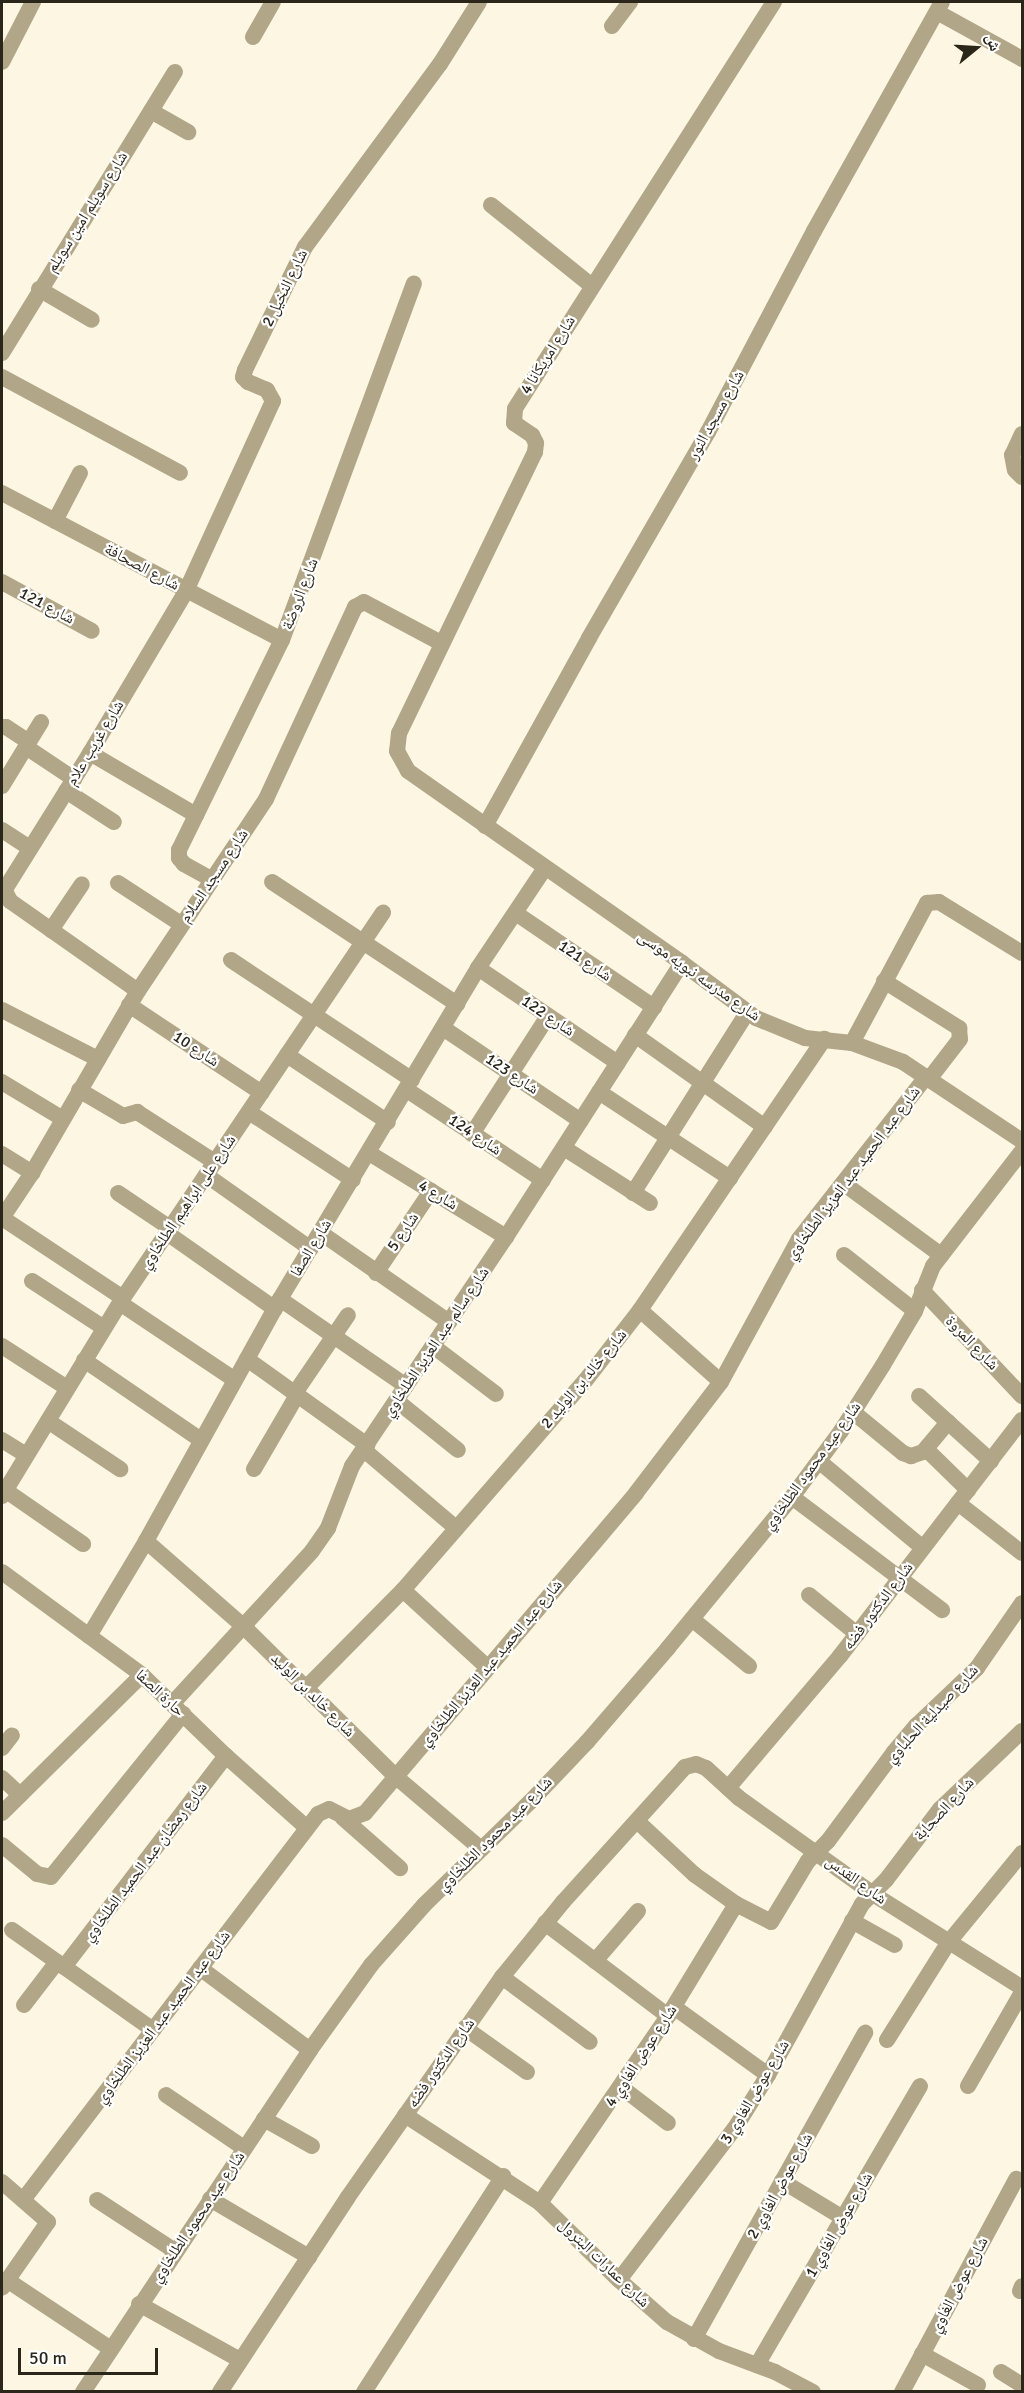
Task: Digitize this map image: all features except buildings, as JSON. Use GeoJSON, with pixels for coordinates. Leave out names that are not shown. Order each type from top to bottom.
{"type":"FeatureCollection","features":[{"type":"Feature","properties":{"kind":"street"},"geometry":{"type":"LineString","coordinates":[[2,62],[33,2]]}},
{"type":"Feature","properties":{"kind":"street"},"geometry":{"type":"LineString","coordinates":[[253,37],[273,2]]}},
{"type":"Feature","properties":{"kind":"street","name":"شارع النخيل 2"},"geometry":{"type":"LineString","coordinates":[[186,591],[273,401],[267,390],[248,382],[243,376],[244,370],[305,247],[440,64],[479,2]]}},
{"type":"Feature","properties":{"kind":"street"},"geometry":{"type":"LineString","coordinates":[[612,26],[630,2]]}},
{"type":"Feature","properties":{"kind":"street","name":"شارع امريكانا 4"},"geometry":{"type":"LineString","coordinates":[[400,760],[397,751],[399,733],[535,452],[536,443],[532,435],[514,423],[515,409],[774,2]]}},
{"type":"Feature","properties":{"kind":"street"},"geometry":{"type":"LineString","coordinates":[[939,7],[1023,59]]}},
{"type":"Feature","properties":{"kind":"street","name":"شارع مسجد النور"},"geometry":{"type":"LineString","coordinates":[[485,826],[588,638],[708,432],[814,231],[939,7]]}},
{"type":"Feature","properties":{"kind":"street","name":"شارع سويلم امين سويلم"},"geometry":{"type":"LineString","coordinates":[[2,353],[39,289],[175,72]]}},
{"type":"Feature","properties":{"kind":"street"},"geometry":{"type":"LineString","coordinates":[[151,111],[189,132]]}},
{"type":"Feature","properties":{"kind":"street"},"geometry":{"type":"LineString","coordinates":[[491,205],[592,286]]}},
{"type":"Feature","properties":{"kind":"street","name":"شارع الروضة"},"geometry":{"type":"LineString","coordinates":[[211,879],[184,864],[179,858],[179,850],[282,640],[414,284]]}},
{"type":"Feature","properties":{"kind":"street"},"geometry":{"type":"LineString","coordinates":[[39,289],[92,320]]}},
{"type":"Feature","properties":{"kind":"street"},"geometry":{"type":"LineString","coordinates":[[2,377],[180,473]]}},
{"type":"Feature","properties":{"kind":"street"},"geometry":{"type":"LineString","coordinates":[[1023,434],[1012,455],[1016,470],[1023,477]]}},
{"type":"Feature","properties":{"kind":"street"},"geometry":{"type":"LineString","coordinates":[[55,521],[80,473]]}},
{"type":"Feature","properties":{"kind":"street","name":"شارع الصحافة"},"geometry":{"type":"LineString","coordinates":[[2,493],[282,640]]}},
{"type":"Feature","properties":{"kind":"street","name":"شارع 121"},"geometry":{"type":"LineString","coordinates":[[2,582],[92,631]]}},
{"type":"Feature","properties":{"kind":"street","name":"شارع غريب علام"},"geometry":{"type":"LineString","coordinates":[[3,889],[90,753],[186,591]]}},
{"type":"Feature","properties":{"kind":"street","name":"شارع مسجد السلام"},"geometry":{"type":"LineString","coordinates":[[2,1218],[32,1173],[134,998],[266,799],[355,607],[364,602],[441,643]]}},
{"type":"Feature","properties":{"kind":"street"},"geometry":{"type":"LineString","coordinates":[[2,786],[41,722]]}},
{"type":"Feature","properties":{"kind":"street"},"geometry":{"type":"LineString","coordinates":[[2,727],[6,726],[114,822]]}},
{"type":"Feature","properties":{"kind":"street"},"geometry":{"type":"LineString","coordinates":[[90,753],[196,815]]}},
{"type":"Feature","properties":{"kind":"street","name":"شارع مدرسه نبويه موسى"},"geometry":{"type":"LineString","coordinates":[[400,760],[408,771],[682,963],[747,1013],[805,1038],[852,1043],[903,1062],[1023,1141]]}},
{"type":"Feature","properties":{"kind":"street"},"geometry":{"type":"LineString","coordinates":[[2,830],[30,848]]}},
{"type":"Feature","properties":{"kind":"street","name":"شارع الصفا"},"geometry":{"type":"LineString","coordinates":[[89,1636],[146,1541],[277,1304],[388,1122],[478,968],[517,914],[546,868]]}},
{"type":"Feature","properties":{"kind":"street"},"geometry":{"type":"LineString","coordinates":[[272,882],[457,1004]]}},
{"type":"Feature","properties":{"kind":"street"},"geometry":{"type":"LineString","coordinates":[[118,883],[181,924]]}},
{"type":"Feature","properties":{"kind":"street"},"geometry":{"type":"LineString","coordinates":[[51,930],[82,884]]}},
{"type":"Feature","properties":{"kind":"street","name":"شارع 10"},"geometry":{"type":"LineString","coordinates":[[3,889],[10,902],[51,930],[134,998],[262,1093]]}},
{"type":"Feature","properties":{"kind":"street"},"geometry":{"type":"LineString","coordinates":[[852,1043],[922,908],[931,901],[939,902],[1023,953]]}},
{"type":"Feature","properties":{"kind":"street","name":"شارع على ابراهيم الطلخاوي"},"geometry":{"type":"LineString","coordinates":[[3,1493],[122,1300],[383,913]]}},
{"type":"Feature","properties":{"kind":"street","name":"شارع 121"},"geometry":{"type":"LineString","coordinates":[[517,914],[654,1007]]}},
{"type":"Feature","properties":{"kind":"street"},"geometry":{"type":"LineString","coordinates":[[231,960],[314,1017]]}},
{"type":"Feature","properties":{"kind":"street","name":"شارع سالم عبد العزيز الطلخاوي"},"geometry":{"type":"LineString","coordinates":[[2,1845],[37,1874],[51,1877],[243,1626],[312,1551],[328,1528],[341,1490],[365,1447],[507,1237],[682,963]]}},
{"type":"Feature","properties":{"kind":"street","name":"شارع 122"},"geometry":{"type":"LineString","coordinates":[[478,968],[618,1064]]}},
{"type":"Feature","properties":{"kind":"street","name":"شارع عبد الحميد عبد العزيز الطلخاوي"},"geometry":{"type":"LineString","coordinates":[[23,2200],[307,1828],[324,1809],[332,1810],[343,1818],[360,1817],[636,1493],[721,1382],[785,1261],[843,1183],[960,1039],[959,1028],[884,981]]}},
{"type":"Feature","properties":{"kind":"street"},"geometry":{"type":"LineString","coordinates":[[2,1010],[98,1059]]}},
{"type":"Feature","properties":{"kind":"street"},"geometry":{"type":"LineString","coordinates":[[633,1193],[747,1013]]}},
{"type":"Feature","properties":{"kind":"street"},"geometry":{"type":"LineString","coordinates":[[472,1134],[548,1016]]}},
{"type":"Feature","properties":{"kind":"street","name":"شارع 124"},"geometry":{"type":"LineString","coordinates":[[314,1017],[409,1085],[472,1134],[543,1180]]}},
{"type":"Feature","properties":{"kind":"street","name":"شارع 123"},"geometry":{"type":"LineString","coordinates":[[443,1028],[581,1121]]}},
{"type":"Feature","properties":{"kind":"street"},"geometry":{"type":"LineString","coordinates":[[636,1035],[765,1127]]}},
{"type":"Feature","properties":{"kind":"street","name":"شارع خالد بن الوليد 2"},"geometry":{"type":"LineString","coordinates":[[306,1688],[404,1590],[585,1381],[639,1310],[824,1039]]}},
{"type":"Feature","properties":{"kind":"street"},"geometry":{"type":"LineString","coordinates":[[287,1055],[388,1122]]}},
{"type":"Feature","properties":{"kind":"street"},"geometry":{"type":"LineString","coordinates":[[2,1082],[63,1119]]}},
{"type":"Feature","properties":{"kind":"street"},"geometry":{"type":"LineString","coordinates":[[79,1090],[123,1116],[137,1112],[311,1249]]}},
{"type":"Feature","properties":{"kind":"street"},"geometry":{"type":"LineString","coordinates":[[599,1092],[730,1178]]}},
{"type":"Feature","properties":{"kind":"street"},"geometry":{"type":"LineString","coordinates":[[249,1112],[353,1180]]}},
{"type":"Feature","properties":{"kind":"street"},"geometry":{"type":"LineString","coordinates":[[564,1148],[650,1203]]}},
{"type":"Feature","properties":{"kind":"street","name":"شارع عيد محمود الطلخاوي"},"geometry":{"type":"LineString","coordinates":[[82,2391],[310,2050],[371,1965],[481,1848],[587,1742],[792,1497],[853,1412],[915,1311],[922,1290],[941,1255],[1023,1151]]}},
{"type":"Feature","properties":{"kind":"street","name":"شارع 4"},"geometry":{"type":"LineString","coordinates":[[369,1153],[507,1237]]}},
{"type":"Feature","properties":{"kind":"street"},"geometry":{"type":"LineString","coordinates":[[2,1154],[32,1173]]}},
{"type":"Feature","properties":{"kind":"street"},"geometry":{"type":"LineString","coordinates":[[843,1183],[941,1255]]}},
{"type":"Feature","properties":{"kind":"street","name":"شارع 5"},"geometry":{"type":"LineString","coordinates":[[376,1273],[431,1191]]}},
{"type":"Feature","properties":{"kind":"street"},"geometry":{"type":"LineString","coordinates":[[118,1193],[169,1231],[277,1304],[333,1336],[406,1386]]}},
{"type":"Feature","properties":{"kind":"street"},"geometry":{"type":"LineString","coordinates":[[2,1218],[235,1380]]}},
{"type":"Feature","properties":{"kind":"street"},"geometry":{"type":"LineString","coordinates":[[321,1233],[449,1322]]}},
{"type":"Feature","properties":{"kind":"street"},"geometry":{"type":"LineString","coordinates":[[844,1255],[915,1311]]}},
{"type":"Feature","properties":{"kind":"street"},"geometry":{"type":"LineString","coordinates":[[32,1281],[104,1328]]}},
{"type":"Feature","properties":{"kind":"street","name":"شارع المروة"},"geometry":{"type":"LineString","coordinates":[[922,1290],[1023,1395]]}},
{"type":"Feature","properties":{"kind":"street"},"geometry":{"type":"LineString","coordinates":[[639,1310],[721,1382]]}},
{"type":"Feature","properties":{"kind":"street"},"geometry":{"type":"LineString","coordinates":[[254,1469],[296,1394],[348,1315]]}},
{"type":"Feature","properties":{"kind":"street"},"geometry":{"type":"LineString","coordinates":[[2,1346],[68,1388]]}},
{"type":"Feature","properties":{"kind":"street"},"geometry":{"type":"LineString","coordinates":[[433,1346],[496,1394]]}},
{"type":"Feature","properties":{"kind":"street"},"geometry":{"type":"LineString","coordinates":[[247,1359],[365,1447],[456,1528]]}},
{"type":"Feature","properties":{"kind":"street"},"geometry":{"type":"LineString","coordinates":[[84,1360],[201,1440]]}},
{"type":"Feature","properties":{"kind":"street"},"geometry":{"type":"LineString","coordinates":[[919,1396],[990,1461]]}},
{"type":"Feature","properties":{"kind":"street"},"geometry":{"type":"LineString","coordinates":[[397,1401],[458,1450]]}},
{"type":"Feature","properties":{"kind":"street"},"geometry":{"type":"LineString","coordinates":[[853,1412],[907,1455],[915,1456],[926,1449],[948,1422]]}},
{"type":"Feature","properties":{"kind":"street","name":"شارع الدكتور فضه"},"geometry":{"type":"LineString","coordinates":[[728,1788],[857,1634],[1023,1420]]}},
{"type":"Feature","properties":{"kind":"street"},"geometry":{"type":"LineString","coordinates":[[48,1421],[120,1469]]}},
{"type":"Feature","properties":{"kind":"street"},"geometry":{"type":"LineString","coordinates":[[2,1440],[26,1455]]}},
{"type":"Feature","properties":{"kind":"street"},"geometry":{"type":"LineString","coordinates":[[926,1449],[968,1490]]}},
{"type":"Feature","properties":{"kind":"street"},"geometry":{"type":"LineString","coordinates":[[819,1462],[923,1548]]}},
{"type":"Feature","properties":{"kind":"street"},"geometry":{"type":"LineString","coordinates":[[3,1493],[83,1544]]}},
{"type":"Feature","properties":{"kind":"street"},"geometry":{"type":"LineString","coordinates":[[792,1497],[942,1610]]}},
{"type":"Feature","properties":{"kind":"street"},"geometry":{"type":"LineString","coordinates":[[958,1503],[1023,1553]]}},
{"type":"Feature","properties":{"kind":"street","name":"شارع خالد بن الوليد"},"geometry":{"type":"LineString","coordinates":[[146,1541],[243,1626],[395,1776],[481,1848]]}},
{"type":"Feature","properties":{"kind":"street","name":"حارة الصفا"},"geometry":{"type":"LineString","coordinates":[[2,1572],[142,1675],[226,1756],[307,1828]]}},
{"type":"Feature","properties":{"kind":"street"},"geometry":{"type":"LineString","coordinates":[[404,1590],[487,1667]]}},
{"type":"Feature","properties":{"kind":"street"},"geometry":{"type":"LineString","coordinates":[[809,1595],[857,1634]]}},
{"type":"Feature","properties":{"kind":"street","name":"شارع صيدلية الحلباوي"},"geometry":{"type":"LineString","coordinates":[[735,1904],[767,1922],[773,1921],[817,1852],[828,1841],[904,1740],[977,1668],[1023,1603]]}},
{"type":"Feature","properties":{"kind":"street"},"geometry":{"type":"LineString","coordinates":[[692,1619],[749,1666]]}},
{"type":"Feature","properties":{"kind":"street"},"geometry":{"type":"LineString","coordinates":[[2,1813],[142,1675]]}},
{"type":"Feature","properties":{"kind":"street","name":"شارع الصحابة"},"geometry":{"type":"LineString","coordinates":[[873,1894],[940,1809],[1023,1731]]}},
{"type":"Feature","properties":{"kind":"street","name":"شارع رمضان عبد الحميد الطلخاوي"},"geometry":{"type":"LineString","coordinates":[[24,2004],[61,1965],[226,1756]]}},
{"type":"Feature","properties":{"kind":"street","name":"شارع الدكتور فضه"},"geometry":{"type":"LineString","coordinates":[[220,2391],[405,2115],[502,1977],[545,1923],[681,1770],[696,1764]]}},
{"type":"Feature","properties":{"kind":"street","name":"شارع القدس"},"geometry":{"type":"LineString","coordinates":[[696,1764],[706,1768],[728,1788],[873,1894],[1023,1990]]}},
{"type":"Feature","properties":{"kind":"street"},"geometry":{"type":"LineString","coordinates":[[2,1778],[20,1795]]}},
{"type":"Feature","properties":{"kind":"street"},"geometry":{"type":"LineString","coordinates":[[343,1818],[400,1868]]}},
{"type":"Feature","properties":{"kind":"street"},"geometry":{"type":"LineString","coordinates":[[636,1821],[695,1875],[735,1904]]}},
{"type":"Feature","properties":{"kind":"street"},"geometry":{"type":"LineString","coordinates":[[887,2040],[948,1943],[1023,1853]]}},
{"type":"Feature","properties":{"kind":"street","name":"شارع عوض الغاوي 3"},"geometry":{"type":"LineString","coordinates":[[619,2280],[718,2153],[768,2075],[862,1904],[873,1894]]}},
{"type":"Feature","properties":{"kind":"street","name":"شارع عوض الغاوي 4"},"geometry":{"type":"LineString","coordinates":[[540,2204],[670,2012],[735,1904]]}},
{"type":"Feature","properties":{"kind":"street"},"geometry":{"type":"LineString","coordinates":[[595,1961],[638,1911]]}},
{"type":"Feature","properties":{"kind":"street"},"geometry":{"type":"LineString","coordinates":[[852,1921],[895,1945]]}},
{"type":"Feature","properties":{"kind":"street"},"geometry":{"type":"LineString","coordinates":[[545,1923],[595,1961],[768,2075]]}},
{"type":"Feature","properties":{"kind":"street"},"geometry":{"type":"LineString","coordinates":[[12,1930],[153,2030]]}},
{"type":"Feature","properties":{"kind":"street"},"geometry":{"type":"LineString","coordinates":[[200,1968],[310,2050]]}},
{"type":"Feature","properties":{"kind":"street"},"geometry":{"type":"LineString","coordinates":[[502,1977],[590,2042]]}},
{"type":"Feature","properties":{"kind":"street"},"geometry":{"type":"LineString","coordinates":[[968,2086],[1023,1990]]}},
{"type":"Feature","properties":{"kind":"street"},"geometry":{"type":"LineString","coordinates":[[465,2028],[527,2072]]}},
{"type":"Feature","properties":{"kind":"street","name":"شارع عوض الغاوي 2"},"geometry":{"type":"LineString","coordinates":[[694,2339],[865,2033]]}},
{"type":"Feature","properties":{"kind":"street","name":"شارع عوض الغاوي 1"},"geometry":{"type":"LineString","coordinates":[[757,2365],[920,2086]]}},
{"type":"Feature","properties":{"kind":"street"},"geometry":{"type":"LineString","coordinates":[[621,2087],[668,2123]]}},
{"type":"Feature","properties":{"kind":"street"},"geometry":{"type":"LineString","coordinates":[[166,2096],[244,2148]]}},
{"type":"Feature","properties":{"kind":"street","name":"شارع عمارات البترول"},"geometry":{"type":"LineString","coordinates":[[405,2115],[502,2176],[540,2204],[619,2280],[667,2322],[694,2339],[757,2365],[788,2386],[813,2391]]}},
{"type":"Feature","properties":{"kind":"street"},"geometry":{"type":"LineString","coordinates":[[264,2120],[312,2146]]}},
{"type":"Feature","properties":{"kind":"street"},"geometry":{"type":"LineString","coordinates":[[364,2391],[502,2176]]}},
{"type":"Feature","properties":{"kind":"street","name":"شارع عوض الغاوي"},"geometry":{"type":"LineString","coordinates":[[902,2391],[1016,2179]]}},
{"type":"Feature","properties":{"kind":"street"},"geometry":{"type":"LineString","coordinates":[[782,2181],[843,2218]]}},
{"type":"Feature","properties":{"kind":"street"},"geometry":{"type":"LineString","coordinates":[[2,2182],[48,2222],[4,2284],[111,2349]]}},
{"type":"Feature","properties":{"kind":"street"},"geometry":{"type":"LineString","coordinates":[[210,2199],[309,2257]]}},
{"type":"Feature","properties":{"kind":"street"},"geometry":{"type":"LineString","coordinates":[[97,2200],[175,2251]]}},
{"type":"Feature","properties":{"kind":"street"},"geometry":{"type":"LineString","coordinates":[[139,2304],[240,2360]]}},
{"type":"Feature","properties":{"kind":"street"},"geometry":{"type":"LineString","coordinates":[[922,2355],[978,2385]]}},
{"type":"Feature","properties":{"kind":"street"},"geometry":{"type":"LineString","coordinates":[[1001,2372],[1023,2385]]}}]}
